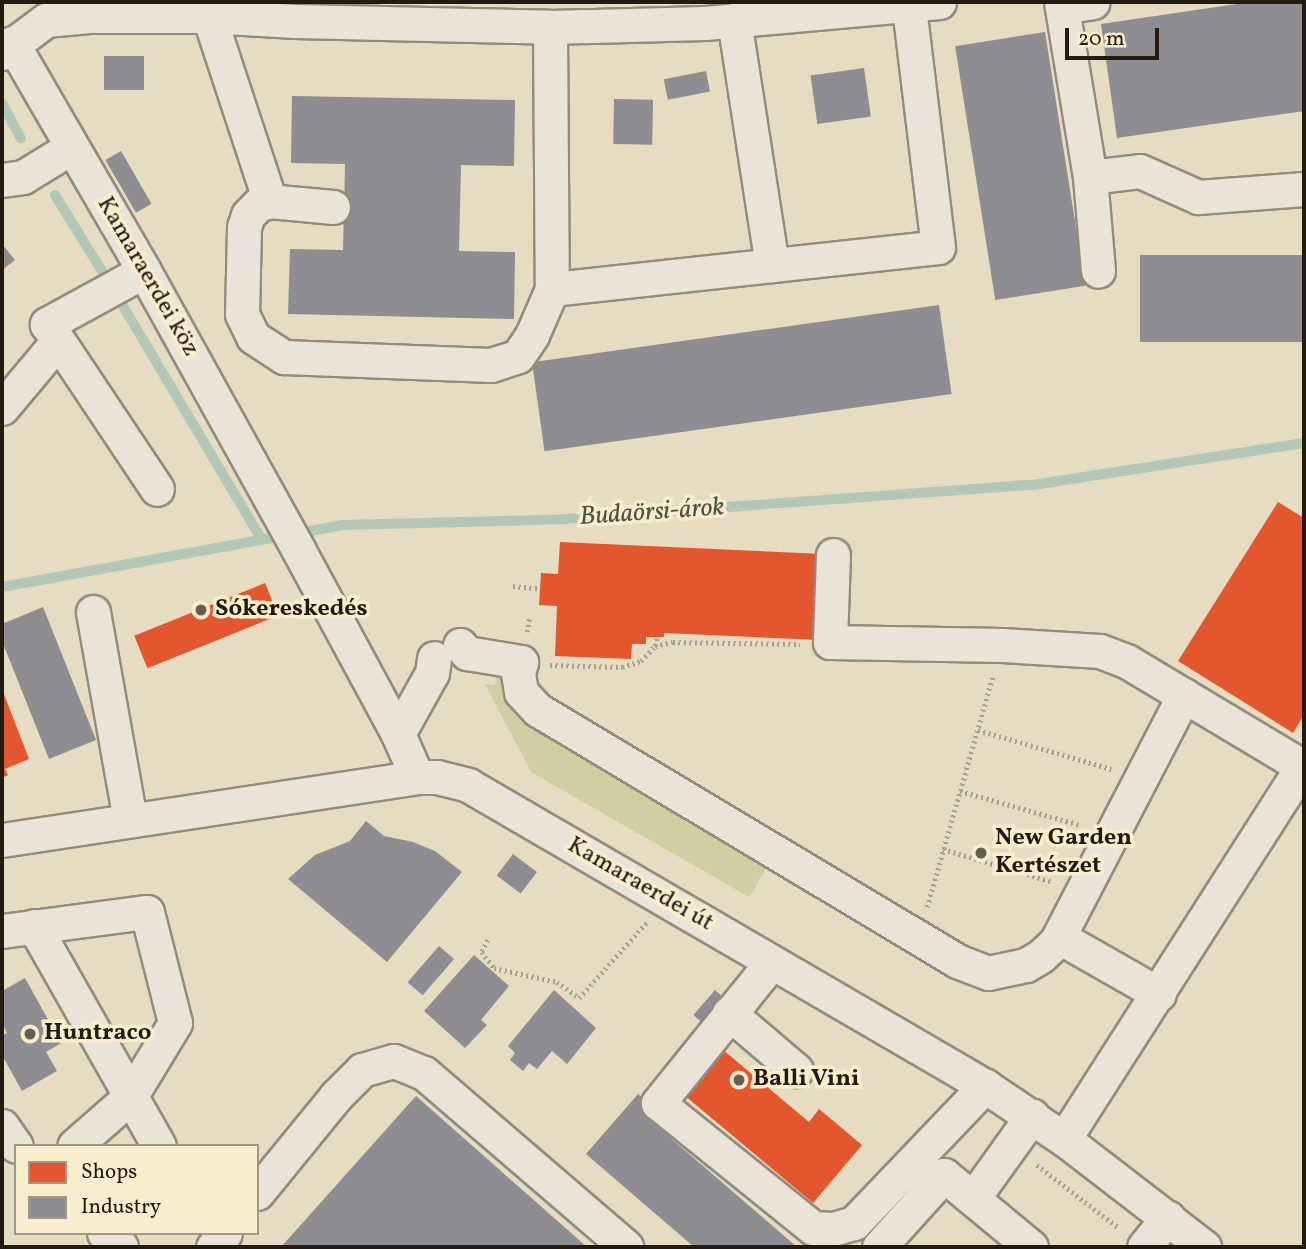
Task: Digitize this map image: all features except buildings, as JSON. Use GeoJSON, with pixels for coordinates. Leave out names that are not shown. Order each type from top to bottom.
{"type":"FeatureCollection","features":[{"type":"Feature","properties":{"kind":"street"},"geometry":{"type":"LineString","coordinates":[[1072,3],[1098,271]]}},
{"type":"Feature","properties":{"kind":"street"},"geometry":{"type":"LineString","coordinates":[[7,48],[48,11],[89,16],[209,16],[250,11],[550,27],[924,4],[938,247],[552,289]]}},
{"type":"Feature","properties":{"kind":"street"},"geometry":{"type":"LineString","coordinates":[[715,15],[772,265]]}},
{"type":"Feature","properties":{"kind":"street"},"geometry":{"type":"LineString","coordinates":[[209,16],[270,201]]}},
{"type":"Feature","properties":{"kind":"street"},"geometry":{"type":"LineString","coordinates":[[333,207],[270,201],[258,205],[247,215],[244,227],[242,314],[253,337],[284,357],[491,365],[518,356],[532,335],[552,289],[550,27]]}},
{"type":"Feature","properties":{"kind":"street","name":"Kamaraerdei köz"},"geometry":{"type":"LineString","coordinates":[[7,48],[72,147],[144,271],[398,734]]}},
{"type":"Feature","properties":{"kind":"street"},"geometry":{"type":"LineString","coordinates":[[2,180],[23,177],[72,147]]}},
{"type":"Feature","properties":{"kind":"street"},"geometry":{"type":"LineString","coordinates":[[1090,177],[1140,172],[1198,197],[1304,189]]}},
{"type":"Feature","properties":{"kind":"street"},"geometry":{"type":"LineString","coordinates":[[144,271],[47,324],[157,489]]}},
{"type":"Feature","properties":{"kind":"street"},"geometry":{"type":"LineString","coordinates":[[2,408],[58,341]]}},
{"type":"Feature","properties":{"kind":"street"},"geometry":{"type":"LineString","coordinates":[[833,555],[830,642],[1100,650],[1128,662],[1303,764],[1159,994],[1064,1139]]}},
{"type":"Feature","properties":{"kind":"street"},"geometry":{"type":"LineString","coordinates":[[93,612],[130,819]]}},
{"type":"Feature","properties":{"kind":"street"},"geometry":{"type":"LineString","coordinates":[[417,777],[398,734],[447,651],[521,662],[518,673],[521,692],[538,710],[918,938],[965,965],[988,973],[1026,965],[1041,956],[1059,937],[1185,695]]}},
{"type":"Feature","properties":{"kind":"street","name":"Kamaraerdei út"},"geometry":{"type":"LineString","coordinates":[[2,839],[417,777],[438,777],[468,785],[985,1086],[1064,1139],[1204,1247]]}},
{"type":"Feature","properties":{"kind":"street"},"geometry":{"type":"LineString","coordinates":[[76,1144],[130,1097],[175,1023],[147,912],[18,929],[130,1097],[158,1144]]}},
{"type":"Feature","properties":{"kind":"street"},"geometry":{"type":"LineString","coordinates":[[1059,937],[1159,994]]}},
{"type":"Feature","properties":{"kind":"street"},"geometry":{"type":"LineString","coordinates":[[771,963],[659,1102],[813,1228],[833,1229],[854,1223],[985,1086]]}},
{"type":"Feature","properties":{"kind":"street"},"geometry":{"type":"LineString","coordinates":[[729,1013],[796,1070]]}},
{"type":"Feature","properties":{"kind":"street"},"geometry":{"type":"LineString","coordinates":[[259,1191],[336,1096],[362,1070],[394,1061],[424,1073],[626,1247]]}},
{"type":"Feature","properties":{"kind":"street"},"geometry":{"type":"LineString","coordinates":[[974,1197],[1032,1116]]}},
{"type":"Feature","properties":{"kind":"street"},"geometry":{"type":"LineString","coordinates":[[2,1126],[15,1144]]}},
{"type":"Feature","properties":{"kind":"street"},"geometry":{"type":"LineString","coordinates":[[879,1247],[944,1174],[1031,1247]]}},
{"type":"Feature","properties":{"kind":"street"},"geometry":{"type":"LineString","coordinates":[[1145,1247],[1168,1217]]}},
{"type":"Feature","properties":{"kind":"street"},"geometry":{"type":"LineString","coordinates":[[106,1235],[121,1247]]}},
{"type":"Feature","properties":{"kind":"path"},"geometry":{"type":"LineString","coordinates":[[513,586],[540,589]]}},
{"type":"Feature","properties":{"kind":"path"},"geometry":{"type":"LineString","coordinates":[[521,662],[622,667],[641,661],[655,646],[657,637]]}},
{"type":"Feature","properties":{"kind":"path"},"geometry":{"type":"LineString","coordinates":[[655,646],[673,642],[821,645],[830,642]]}},
{"type":"Feature","properties":{"kind":"path"},"geometry":{"type":"LineString","coordinates":[[918,938],[1002,645]]}},
{"type":"Feature","properties":{"kind":"path"},"geometry":{"type":"LineString","coordinates":[[978,730],[1141,778]]}},
{"type":"Feature","properties":{"kind":"path"},"geometry":{"type":"LineString","coordinates":[[960,790],[1112,834]]}},
{"type":"Feature","properties":{"kind":"path"},"geometry":{"type":"LineString","coordinates":[[943,849],[1084,891]]}},
{"type":"Feature","properties":{"kind":"path"},"geometry":{"type":"LineString","coordinates":[[488,940],[482,952],[494,968],[557,982],[579,998],[665,901]]}},
{"type":"Feature","properties":{"kind":"path"},"geometry":{"type":"LineString","coordinates":[[1011,1145],[1145,1247]]}},
{"type":"Feature","properties":{"kind":"green space"},"geometry":{"type":"Polygon","coordinates":[[[499,666],[513,683],[770,862],[749,897],[531,772],[485,684],[495,685],[499,666]]]}},
{"type":"Feature","properties":{"kind":"waterway"},"geometry":{"type":"LineString","coordinates":[[2,103],[21,138]]}},
{"type":"Feature","properties":{"kind":"waterway"},"geometry":{"type":"LineString","coordinates":[[55,195],[102,271]]}},
{"type":"Feature","properties":{"kind":"waterway"},"geometry":{"type":"LineString","coordinates":[[120,301],[262,540]]}},
{"type":"Feature","properties":{"kind":"waterway","name":"Budaörsi-árok"},"geometry":{"type":"LineString","coordinates":[[2,587],[343,525],[565,519],[1039,484],[1304,443]]}},
{"type":"Feature","properties":{"kind":"place","name":"Sókereskedés"},"geometry":{"type":"Point","coordinates":[201,610]}},
{"type":"Feature","properties":{"kind":"place","name":"New Garden Kertészet"},"geometry":{"type":"Point","coordinates":[981,853]}},
{"type":"Feature","properties":{"kind":"place","name":"Huntraco"},"geometry":{"type":"Point","coordinates":[30,1034]}},
{"type":"Feature","properties":{"kind":"place","name":"Balli Vini"},"geometry":{"type":"Point","coordinates":[739,1080]}}]}
